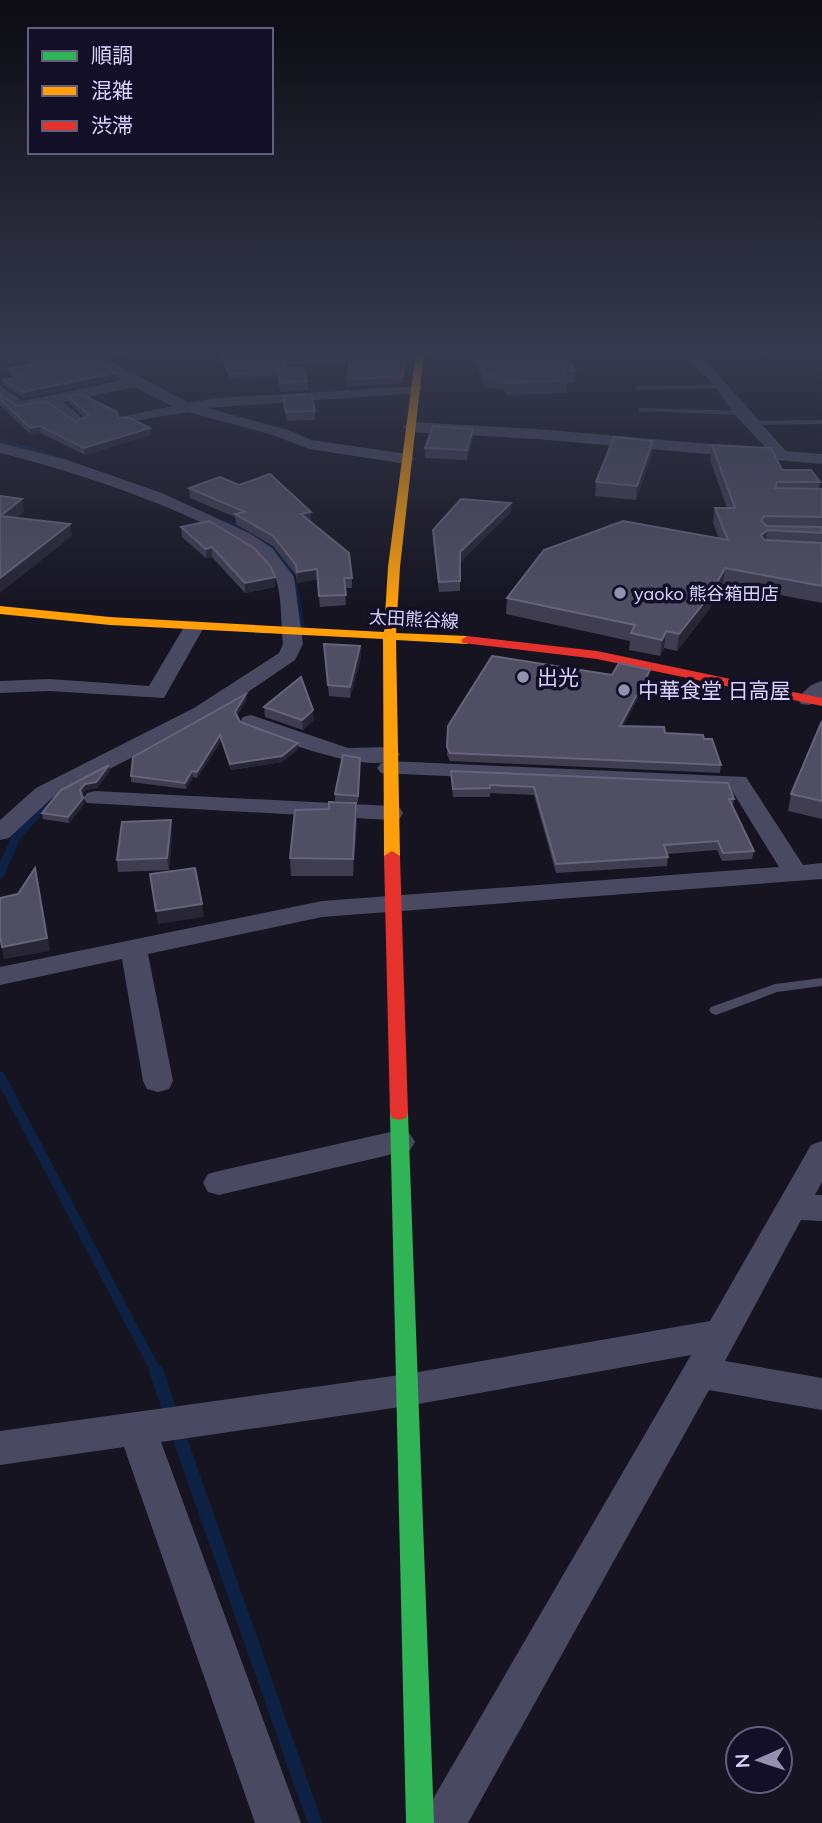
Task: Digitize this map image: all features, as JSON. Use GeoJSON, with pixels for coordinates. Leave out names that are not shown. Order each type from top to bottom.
{"type":"FeatureCollection","features":[{"type":"Feature","properties":{"kind":"street"},"geometry":{"type":"LineString","coordinates":[[292,437],[309,444],[407,459]]}},
{"type":"Feature","properties":{"kind":"street"},"geometry":{"type":"LineString","coordinates":[[410,437],[389,637],[389,761],[398,1142],[420,1823]]}},
{"type":"Feature","properties":{"kind":"street"},"geometry":{"type":"LineString","coordinates":[[569,437],[822,459]]}},
{"type":"Feature","properties":{"kind":"street"},"geometry":{"type":"LineString","coordinates":[[768,437],[790,458],[822,479]]}},
{"type":"Feature","properties":{"kind":"street"},"geometry":{"type":"LineString","coordinates":[[0,448],[58,462],[156,497],[246,538],[266,552],[285,577],[301,632],[291,650],[277,663],[202,713],[44,793],[0,832]]}},
{"type":"Feature","properties":{"kind":"street","name":"太田熊谷線"},"geometry":{"type":"LineString","coordinates":[[0,610],[194,627],[481,641],[597,655],[818,696]]}},
{"type":"Feature","properties":{"kind":"street"},"geometry":{"type":"LineString","coordinates":[[0,687],[48,685],[156,692],[194,627]]}},
{"type":"Feature","properties":{"kind":"street"},"geometry":{"type":"LineString","coordinates":[[251,722],[346,755],[389,761],[738,782],[796,873]]}},
{"type":"Feature","properties":{"kind":"street"},"geometry":{"type":"LineString","coordinates":[[94,798],[391,813]]}},
{"type":"Feature","properties":{"kind":"street"},"geometry":{"type":"LineString","coordinates":[[0,976],[322,909],[822,871]]}},
{"type":"Feature","properties":{"kind":"street"},"geometry":{"type":"LineString","coordinates":[[134,949],[158,1081]]}},
{"type":"Feature","properties":{"kind":"street"},"geometry":{"type":"LineString","coordinates":[[219,1183],[398,1142]]}},
{"type":"Feature","properties":{"kind":"street"},"geometry":{"type":"LineString","coordinates":[[442,1823],[720,1334],[807,1207],[822,1153]]}},
{"type":"Feature","properties":{"kind":"street"},"geometry":{"type":"LineString","coordinates":[[0,1448],[407,1390],[720,1334]]}},
{"type":"Feature","properties":{"kind":"street"},"geometry":{"type":"LineString","coordinates":[[700,1372],[822,1394]]}},
{"type":"Feature","properties":{"kind":"street"},"geometry":{"type":"LineString","coordinates":[[139,1428],[278,1823]]}},
{"type":"Feature","properties":{"kind":"lane"},"geometry":{"type":"LineString","coordinates":[[716,1010],[775,988],[822,982]]}},
{"type":"Feature","properties":{"kind":"building"},"geometry":{"type":"Polygon","coordinates":[[[62,437],[120,437],[84,448],[62,437]]]}},
{"type":"Feature","properties":{"kind":"building"},"geometry":{"type":"Polygon","coordinates":[[[429,437],[471,437],[467,450],[425,448],[429,437]]]}},
{"type":"Feature","properties":{"kind":"building"},"geometry":{"type":"Polygon","coordinates":[[[614,437],[653,441],[637,486],[596,482],[614,437]]]}},
{"type":"Feature","properties":{"kind":"building"},"geometry":{"type":"Polygon","coordinates":[[[712,445],[771,448],[782,470],[811,470],[820,482],[777,482],[775,488],[822,489],[822,517],[764,516],[761,521],[767,526],[822,527],[822,533],[768,530],[761,535],[764,540],[822,543],[822,586],[725,568],[711,594],[679,634],[666,631],[662,640],[631,633],[635,625],[507,598],[544,550],[623,521],[728,540],[715,508],[735,508],[712,445]]]}},
{"type":"Feature","properties":{"kind":"building"},"geometry":{"type":"Polygon","coordinates":[[[270,474],[311,512],[301,514],[349,553],[352,578],[344,578],[346,595],[319,596],[317,569],[297,572],[296,565],[273,536],[235,514],[245,512],[189,488],[220,477],[239,485],[270,474]]]}},
{"type":"Feature","properties":{"kind":"building"},"geometry":{"type":"Polygon","coordinates":[[[0,496],[22,499],[0,516],[0,496]]]}},
{"type":"Feature","properties":{"kind":"building"},"geometry":{"type":"Polygon","coordinates":[[[461,499],[511,503],[460,552],[460,581],[439,582],[433,530],[461,499]]]}},
{"type":"Feature","properties":{"kind":"building"},"geometry":{"type":"Polygon","coordinates":[[[0,516],[70,524],[0,578],[0,516]]]}},
{"type":"Feature","properties":{"kind":"building"},"geometry":{"type":"Polygon","coordinates":[[[209,521],[254,548],[271,567],[275,577],[245,583],[212,547],[206,549],[181,527],[209,521]]]}},
{"type":"Feature","properties":{"kind":"building"},"geometry":{"type":"Polygon","coordinates":[[[324,644],[360,646],[350,687],[328,685],[324,644]]]}},
{"type":"Feature","properties":{"kind":"building"},"geometry":{"type":"Polygon","coordinates":[[[492,656],[612,675],[619,663],[650,670],[620,726],[664,727],[665,733],[703,735],[704,739],[712,739],[721,765],[450,753],[447,747],[448,726],[492,656]]]}},
{"type":"Feature","properties":{"kind":"building"},"geometry":{"type":"Polygon","coordinates":[[[301,677],[313,710],[302,720],[264,707],[301,677]]]}},
{"type":"Feature","properties":{"kind":"building"},"geometry":{"type":"Polygon","coordinates":[[[246,694],[235,712],[240,722],[298,743],[282,756],[230,764],[220,735],[197,772],[192,771],[185,783],[131,776],[133,757],[246,694]]]}},
{"type":"Feature","properties":{"kind":"building"},"geometry":{"type":"Polygon","coordinates":[[[822,721],[822,801],[791,794],[822,721]]]}},
{"type":"Feature","properties":{"kind":"building"},"geometry":{"type":"Polygon","coordinates":[[[343,755],[360,758],[358,796],[335,794],[343,755]]]}},
{"type":"Feature","properties":{"kind":"building"},"geometry":{"type":"Polygon","coordinates":[[[109,765],[96,782],[85,784],[80,790],[83,798],[68,817],[42,813],[61,790],[109,765]]]}},
{"type":"Feature","properties":{"kind":"building"},"geometry":{"type":"Polygon","coordinates":[[[451,771],[728,783],[734,799],[729,799],[754,851],[723,853],[718,841],[664,845],[668,857],[556,864],[534,787],[490,785],[490,788],[453,789],[451,771]]]}},
{"type":"Feature","properties":{"kind":"building"},"geometry":{"type":"Polygon","coordinates":[[[329,802],[356,803],[353,859],[290,858],[295,810],[329,809],[329,802]]]}},
{"type":"Feature","properties":{"kind":"building"},"geometry":{"type":"Polygon","coordinates":[[[171,820],[167,858],[117,860],[122,822],[171,820]]]}},
{"type":"Feature","properties":{"kind":"building"},"geometry":{"type":"Polygon","coordinates":[[[35,868],[47,938],[2,947],[0,898],[18,894],[35,868]]]}},
{"type":"Feature","properties":{"kind":"building"},"geometry":{"type":"Polygon","coordinates":[[[195,868],[202,904],[156,911],[150,874],[195,868]]]}},
{"type":"Feature","properties":{"kind":"waterway"},"geometry":{"type":"LineString","coordinates":[[0,441],[60,459]]}},
{"type":"Feature","properties":{"kind":"waterway"},"geometry":{"type":"LineString","coordinates":[[226,523],[262,542],[284,564],[296,592],[301,633]]}},
{"type":"Feature","properties":{"kind":"waterway"},"geometry":{"type":"LineString","coordinates":[[0,874],[16,837],[49,800]]}},
{"type":"Feature","properties":{"kind":"waterway"},"geometry":{"type":"LineString","coordinates":[[0,1076],[156,1371]]}},
{"type":"Feature","properties":{"kind":"waterway"},"geometry":{"type":"LineString","coordinates":[[156,1371],[315,1823]]}},
{"type":"Feature","properties":{"kind":"traffic: fast"},"geometry":{"type":"LineString","coordinates":[[399,1113],[420,1823]]}},
{"type":"Feature","properties":{"kind":"traffic: slow"},"geometry":{"type":"LineString","coordinates":[[392,856],[389,647],[394,567],[410,437]]}},
{"type":"Feature","properties":{"kind":"traffic: slow"},"geometry":{"type":"LineString","coordinates":[[0,610],[110,621],[467,640]]}},
{"type":"Feature","properties":{"kind":"traffic: jam"},"geometry":{"type":"LineString","coordinates":[[467,640],[597,655],[822,702]]}},
{"type":"Feature","properties":{"kind":"traffic: jam"},"geometry":{"type":"LineString","coordinates":[[392,856],[399,1113]]}},
{"type":"Feature","properties":{"kind":"place","name":"yaoko 熊谷箱田店"},"geometry":{"type":"Point","coordinates":[620,593]}},
{"type":"Feature","properties":{"kind":"place","name":"出光"},"geometry":{"type":"Point","coordinates":[523,677]}},
{"type":"Feature","properties":{"kind":"place","name":"中華食堂 日高屋"},"geometry":{"type":"Point","coordinates":[624,690]}}]}
